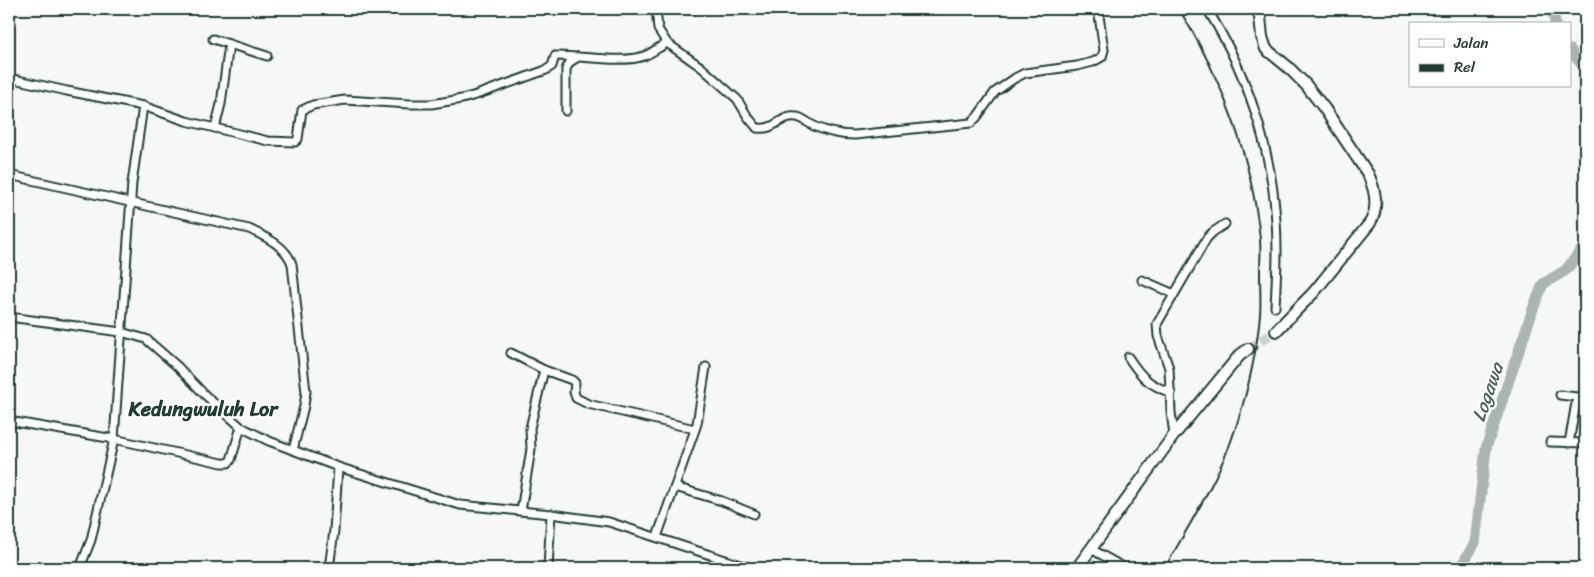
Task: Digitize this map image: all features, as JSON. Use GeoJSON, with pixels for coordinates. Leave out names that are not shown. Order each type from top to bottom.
{"type":"FeatureCollection","features":[{"type":"Feature","properties":{"kind":"street"},"geometry":{"type":"LineString","coordinates":[[656,9],[658,28],[667,42],[701,67],[737,99],[757,128],[769,128],[785,118],[795,116],[826,132],[855,135],[972,123],[995,92],[1024,73],[1077,66],[1100,59],[1104,56],[1104,50],[1098,9]]}},
{"type":"Feature","properties":{"kind":"street"},"geometry":{"type":"LineString","coordinates":[[1207,9],[1223,35],[1243,80],[1258,121],[1272,182],[1277,250],[1275,307]]}},
{"type":"Feature","properties":{"kind":"street"},"geometry":{"type":"LineString","coordinates":[[1257,9],[1266,49],[1302,81],[1324,108],[1368,174],[1375,199],[1374,214],[1370,223],[1314,292],[1276,331]]}},
{"type":"Feature","properties":{"kind":"street"},"geometry":{"type":"LineString","coordinates":[[213,39],[267,56]]}},
{"type":"Feature","properties":{"kind":"street"},"geometry":{"type":"LineString","coordinates":[[9,78],[143,106],[186,121],[268,141],[295,142],[298,139],[302,110],[308,106],[345,100],[425,105],[462,99],[546,70],[552,66],[555,56],[638,58],[667,42]]}},
{"type":"Feature","properties":{"kind":"street"},"geometry":{"type":"LineString","coordinates":[[215,128],[221,104],[229,44]]}},
{"type":"Feature","properties":{"kind":"street"},"geometry":{"type":"LineString","coordinates":[[566,111],[566,69],[570,62],[578,57]]}},
{"type":"Feature","properties":{"kind":"street"},"geometry":{"type":"LineString","coordinates":[[80,568],[94,531],[114,439],[130,201],[143,106]]}},
{"type":"Feature","properties":{"kind":"street"},"geometry":{"type":"LineString","coordinates":[[9,175],[249,229],[264,236],[286,252],[292,264],[306,392],[293,450]]}},
{"type":"Feature","properties":{"kind":"street"},"geometry":{"type":"LineString","coordinates":[[1174,435],[1169,368],[1157,329],[1158,321],[1207,238],[1212,232],[1225,224]]}},
{"type":"Feature","properties":{"kind":"street"},"geometry":{"type":"LineString","coordinates":[[1142,280],[1174,294]]}},
{"type":"Feature","properties":{"kind":"street"},"geometry":{"type":"LineString","coordinates":[[9,317],[121,332],[150,342],[242,427],[270,441],[338,467],[460,505],[609,522],[750,568]]}},
{"type":"Feature","properties":{"kind":"street"},"geometry":{"type":"LineString","coordinates":[[1077,568],[1174,435],[1239,356],[1248,349]]}},
{"type":"Feature","properties":{"kind":"street"},"geometry":{"type":"LineString","coordinates":[[511,352],[544,370],[572,380],[575,383],[574,392],[576,398],[588,404],[695,428]]}},
{"type":"Feature","properties":{"kind":"street"},"geometry":{"type":"LineString","coordinates":[[1128,357],[1152,385],[1171,393]]}},
{"type":"Feature","properties":{"kind":"street"},"geometry":{"type":"LineString","coordinates":[[657,537],[695,428],[706,367]]}},
{"type":"Feature","properties":{"kind":"street"},"geometry":{"type":"LineString","coordinates":[[520,511],[531,449],[531,423],[544,370]]}},
{"type":"Feature","properties":{"kind":"street"},"geometry":{"type":"LineString","coordinates":[[1560,394],[1585,398]]}},
{"type":"Feature","properties":{"kind":"street"},"geometry":{"type":"LineString","coordinates":[[1569,443],[1577,397]]}},
{"type":"Feature","properties":{"kind":"street"},"geometry":{"type":"LineString","coordinates":[[9,421],[114,439],[226,463],[231,460],[242,427]]}},
{"type":"Feature","properties":{"kind":"street"},"geometry":{"type":"LineString","coordinates":[[1550,442],[1585,443]]}},
{"type":"Feature","properties":{"kind":"street"},"geometry":{"type":"LineString","coordinates":[[329,568],[334,531],[338,467]]}},
{"type":"Feature","properties":{"kind":"street"},"geometry":{"type":"LineString","coordinates":[[675,487],[716,499],[754,514]]}},
{"type":"Feature","properties":{"kind":"street"},"geometry":{"type":"LineString","coordinates":[[548,568],[551,514]]}},
{"type":"Feature","properties":{"kind":"street"},"geometry":{"type":"LineString","coordinates":[[1091,549],[1125,568]]}},
{"type":"Feature","properties":{"kind":"waterway","name":"Logawa"},"geometry":{"type":"LineString","coordinates":[[1553,9],[1555,22]]}},
{"type":"Feature","properties":{"kind":"waterway","name":"Logawa"},"geometry":{"type":"LineString","coordinates":[[1572,52],[1585,68]]}},
{"type":"Feature","properties":{"kind":"waterway","name":"Logawa"},"geometry":{"type":"LineString","coordinates":[[1460,568],[1475,543],[1486,448],[1533,309],[1543,284],[1566,270],[1585,245]]}},
{"type":"Feature","properties":{"kind":"tunnel"},"geometry":{"type":"LineString","coordinates":[[1248,349],[1276,331]]}},
{"type":"Feature","properties":{"kind":"railway"},"geometry":{"type":"LineString","coordinates":[[1165,568],[1208,492],[1230,444],[1253,364],[1260,315],[1260,239],[1250,179],[1233,120],[1221,91],[1209,63],[1179,9]]}},
{"type":"Feature","properties":{"kind":"district","name":"Kedungwuluh Lor"},"geometry":{"type":"Point","coordinates":[203,409]}}]}
